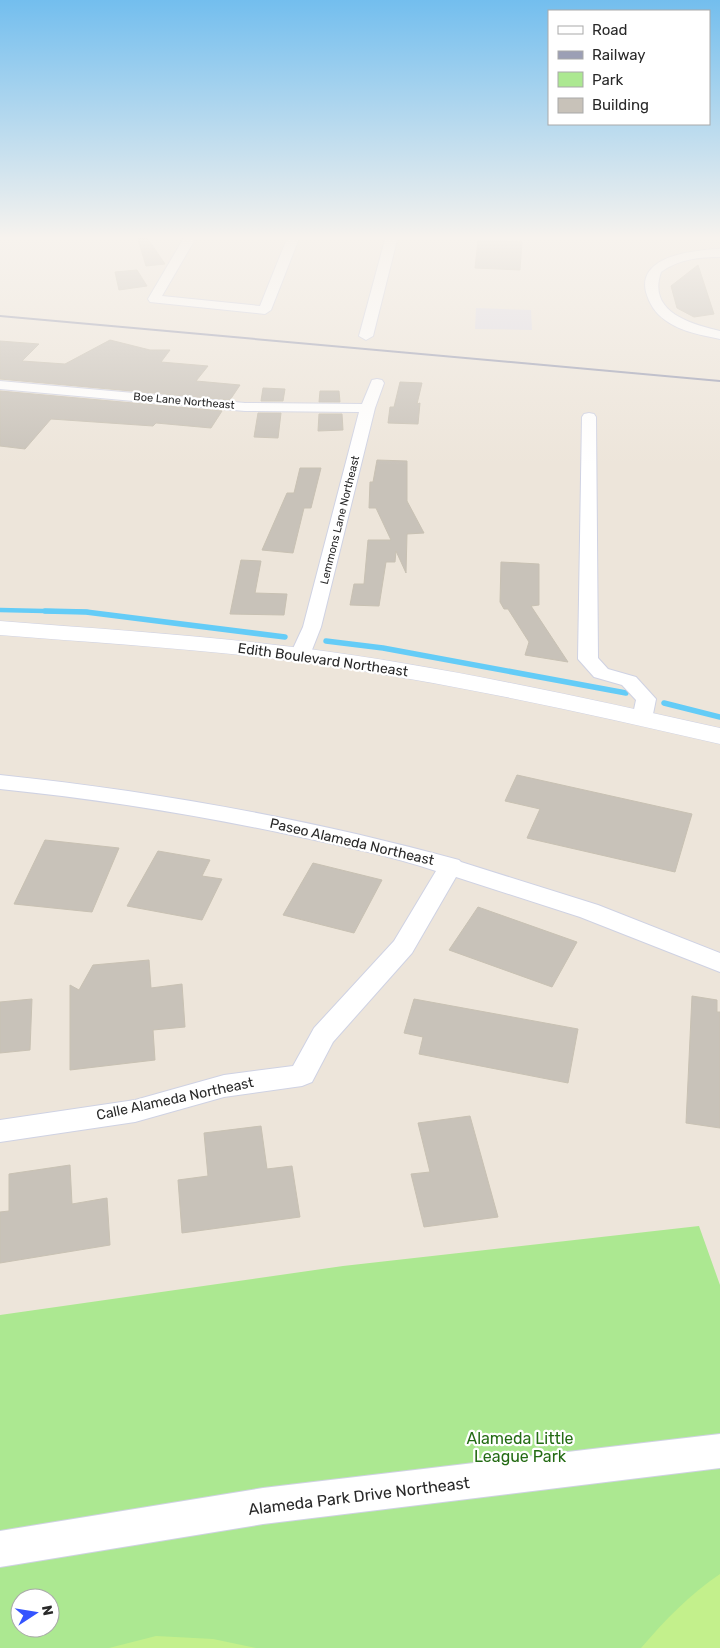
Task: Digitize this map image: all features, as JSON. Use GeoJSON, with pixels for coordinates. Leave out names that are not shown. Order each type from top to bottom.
{"type":"FeatureCollection","features":[{"type":"Feature","properties":{"kind":"street"},"geometry":{"type":"LineString","coordinates":[[366,336],[372,313]]}},
{"type":"Feature","properties":{"kind":"street"},"geometry":{"type":"LineString","coordinates":[[664,313],[686,327],[720,335]]}},
{"type":"Feature","properties":{"kind":"street","name":"Lemmons Lane Northeast"},"geometry":{"type":"LineString","coordinates":[[300,655],[312,626],[368,408],[377,383]]}},
{"type":"Feature","properties":{"kind":"street","name":"Boe Lane Northeast"},"geometry":{"type":"LineString","coordinates":[[0,385],[245,407],[368,408]]}},
{"type":"Feature","properties":{"kind":"street"},"geometry":{"type":"LineString","coordinates":[[589,417],[588,659],[601,673],[629,680],[642,694],[646,699],[642,719]]}},
{"type":"Feature","properties":{"kind":"street","name":"Edith Boulevard Northeast"},"geometry":{"type":"LineString","coordinates":[[0,628],[159,640],[300,655],[389,668],[477,684],[720,736]]}},
{"type":"Feature","properties":{"kind":"street","name":"Paseo Alameda Northeast"},"geometry":{"type":"LineString","coordinates":[[0,782],[84,791],[255,820],[397,850],[451,865],[589,911],[720,963]]}},
{"type":"Feature","properties":{"kind":"street","name":"Calle Alameda Northeast"},"geometry":{"type":"LineString","coordinates":[[0,1131],[135,1111],[224,1086],[302,1075],[323,1035],[404,947],[451,865]]}},
{"type":"Feature","properties":{"kind":"street","name":"Alameda Park Drive Northeast"},"geometry":{"type":"LineString","coordinates":[[0,1549],[263,1506],[614,1465],[720,1450]]}},
{"type":"Feature","properties":{"kind":"shaded area"},"geometry":{"type":"Polygon","coordinates":[[[476,313],[531,313],[532,330],[475,329],[476,313]]]}},
{"type":"Feature","properties":{"kind":"green space","name":"Alameda Little League Park"},"geometry":{"type":"Polygon","coordinates":[[[699,1226],[720,1285],[720,1648],[0,1648],[0,1315],[343,1266],[699,1226]]]}},
{"type":"Feature","properties":{"kind":"green space"},"geometry":{"type":"Polygon","coordinates":[[[720,1574],[720,1648],[641,1648],[678,1608],[720,1574]]]}},
{"type":"Feature","properties":{"kind":"green space"},"geometry":{"type":"Polygon","coordinates":[[[156,1636],[213,1639],[256,1648],[109,1648],[156,1636]]]}},
{"type":"Feature","properties":{"kind":"building"},"geometry":{"type":"Polygon","coordinates":[[[686,313],[714,314],[694,317],[686,313]]]}},
{"type":"Feature","properties":{"kind":"building"},"geometry":{"type":"Polygon","coordinates":[[[110,340],[150,350],[170,350],[161,362],[208,366],[196,381],[240,385],[230,400],[0,379],[0,341],[39,344],[22,361],[65,364],[110,340]]]}},
{"type":"Feature","properties":{"kind":"building"},"geometry":{"type":"Polygon","coordinates":[[[400,382],[422,383],[417,404],[420,403],[418,424],[388,423],[390,407],[394,407],[400,382]]]}},
{"type":"Feature","properties":{"kind":"building"},"geometry":{"type":"Polygon","coordinates":[[[263,388],[285,389],[283,401],[261,401],[263,388]]]}},
{"type":"Feature","properties":{"kind":"building"},"geometry":{"type":"Polygon","coordinates":[[[0,391],[222,411],[211,428],[156,423],[153,426],[51,419],[25,449],[0,446],[0,391]]]}},
{"type":"Feature","properties":{"kind":"building"},"geometry":{"type":"Polygon","coordinates":[[[320,391],[339,391],[340,402],[319,402],[320,391]]]}},
{"type":"Feature","properties":{"kind":"building"},"geometry":{"type":"Polygon","coordinates":[[[258,413],[281,413],[278,438],[254,437],[258,413]]]}},
{"type":"Feature","properties":{"kind":"building"},"geometry":{"type":"Polygon","coordinates":[[[319,414],[342,414],[343,430],[318,431],[319,414]]]}},
{"type":"Feature","properties":{"kind":"building"},"geometry":{"type":"Polygon","coordinates":[[[377,460],[407,461],[407,501],[424,533],[407,534],[406,573],[396,551],[395,562],[386,562],[379,606],[350,605],[354,584],[364,584],[368,540],[391,540],[376,508],[369,508],[370,482],[373,482],[377,460]]]}},
{"type":"Feature","properties":{"kind":"building"},"geometry":{"type":"Polygon","coordinates":[[[300,468],[321,468],[311,508],[304,508],[293,553],[262,550],[287,493],[294,493],[300,468]]]}},
{"type":"Feature","properties":{"kind":"building"},"geometry":{"type":"Polygon","coordinates":[[[241,560],[261,561],[255,593],[287,594],[284,615],[230,614],[241,560]]]}},
{"type":"Feature","properties":{"kind":"building"},"geometry":{"type":"Polygon","coordinates":[[[501,562],[539,564],[539,605],[531,606],[568,662],[525,655],[529,642],[508,609],[504,609],[500,602],[501,562]]]}},
{"type":"Feature","properties":{"kind":"building"},"geometry":{"type":"Polygon","coordinates":[[[517,775],[692,814],[675,872],[527,838],[540,809],[505,801],[517,775]]]}},
{"type":"Feature","properties":{"kind":"building"},"geometry":{"type":"Polygon","coordinates":[[[45,840],[119,848],[92,912],[14,904],[45,840]]]}},
{"type":"Feature","properties":{"kind":"building"},"geometry":{"type":"Polygon","coordinates":[[[158,851],[210,860],[202,876],[222,879],[202,920],[127,906],[158,851]]]}},
{"type":"Feature","properties":{"kind":"building"},"geometry":{"type":"Polygon","coordinates":[[[313,863],[382,880],[354,933],[283,915],[313,863]]]}},
{"type":"Feature","properties":{"kind":"building"},"geometry":{"type":"Polygon","coordinates":[[[478,907],[577,942],[552,987],[449,950],[478,907]]]}},
{"type":"Feature","properties":{"kind":"building"},"geometry":{"type":"Polygon","coordinates":[[[149,960],[151,988],[182,984],[185,1027],[153,1030],[155,1060],[70,1070],[70,985],[79,990],[93,965],[149,960]]]}},
{"type":"Feature","properties":{"kind":"building"},"geometry":{"type":"Polygon","coordinates":[[[692,996],[717,1000],[717,1012],[720,1012],[720,1128],[686,1123],[692,996]]]}},
{"type":"Feature","properties":{"kind":"building"},"geometry":{"type":"Polygon","coordinates":[[[32,999],[30,1050],[0,1053],[0,1002],[32,999]]]}},
{"type":"Feature","properties":{"kind":"building"},"geometry":{"type":"Polygon","coordinates":[[[414,999],[578,1029],[568,1083],[419,1054],[423,1037],[404,1033],[414,999]]]}},
{"type":"Feature","properties":{"kind":"building"},"geometry":{"type":"Polygon","coordinates":[[[470,1116],[498,1217],[424,1227],[411,1174],[430,1172],[418,1123],[470,1116]]]}},
{"type":"Feature","properties":{"kind":"building"},"geometry":{"type":"Polygon","coordinates":[[[261,1126],[267,1169],[292,1166],[300,1217],[182,1233],[178,1180],[208,1176],[204,1133],[261,1126]]]}},
{"type":"Feature","properties":{"kind":"building"},"geometry":{"type":"Polygon","coordinates":[[[70,1165],[72,1204],[107,1198],[110,1245],[0,1263],[0,1212],[9,1211],[9,1174],[70,1165]]]}},
{"type":"Feature","properties":{"kind":"waterway"},"geometry":{"type":"LineString","coordinates":[[0,610],[59,611]]}},
{"type":"Feature","properties":{"kind":"waterway"},"geometry":{"type":"LineString","coordinates":[[45,611],[59,611]]}},
{"type":"Feature","properties":{"kind":"waterway"},"geometry":{"type":"LineString","coordinates":[[59,611],[88,612]]}},
{"type":"Feature","properties":{"kind":"waterway"},"geometry":{"type":"LineString","coordinates":[[59,611],[86,612],[285,637]]}},
{"type":"Feature","properties":{"kind":"waterway"},"geometry":{"type":"LineString","coordinates":[[326,641],[383,648],[626,693]]}},
{"type":"Feature","properties":{"kind":"waterway"},"geometry":{"type":"LineString","coordinates":[[664,703],[720,717]]}},
{"type":"Feature","properties":{"kind":"railway"},"geometry":{"type":"LineString","coordinates":[[0,316],[720,381]]}}]}
